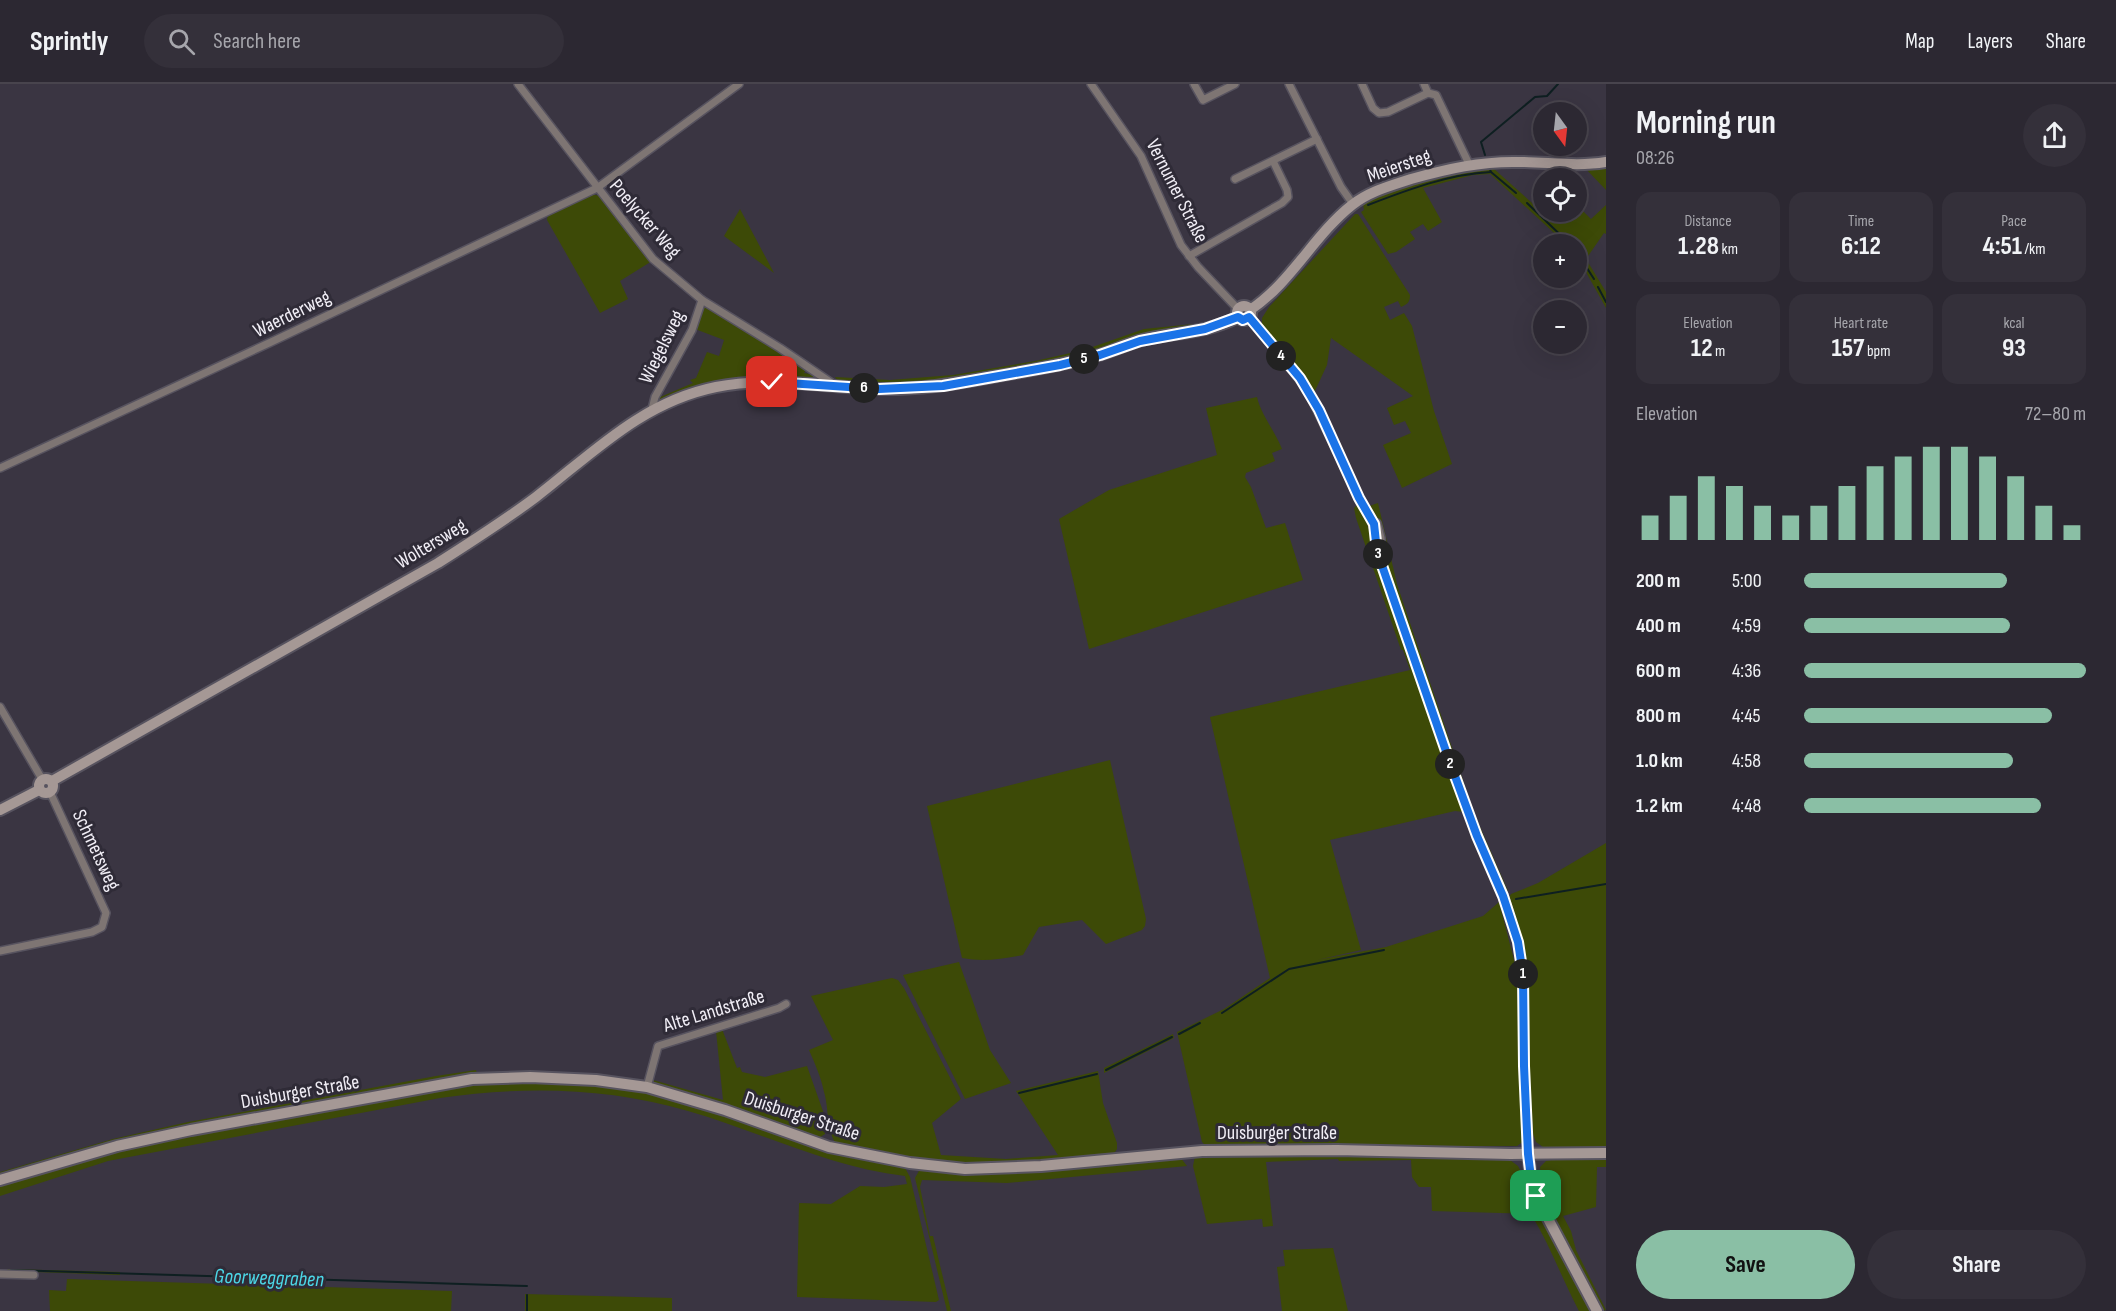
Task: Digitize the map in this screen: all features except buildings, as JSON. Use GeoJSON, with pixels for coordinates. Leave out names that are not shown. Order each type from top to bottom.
{"type":"FeatureCollection","features":[{"type":"Feature","properties":{"kind":"street","name":"Poelycker Weg"},"geometry":{"type":"LineString","coordinates":[[518,84],[653,259],[702,300],[780,348],[835,386]]}},
{"type":"Feature","properties":{"kind":"street","name":"Waerderweg"},"geometry":{"type":"LineString","coordinates":[[0,468],[597,188],[739,84]]}},
{"type":"Feature","properties":{"kind":"street","name":"Vernumer Straße"},"geometry":{"type":"LineString","coordinates":[[1091,84],[1141,156],[1171,225],[1189,256],[1244,313],[1307,389],[1359,498],[1378,524],[1383,565],[1451,768],[1503,896],[1518,942],[1523,975],[1528,1154],[1536,1196],[1597,1311]]}},
{"type":"Feature","properties":{"kind":"street"},"geometry":{"type":"LineString","coordinates":[[1194,84],[1203,100],[1235,84]]}},
{"type":"Feature","properties":{"kind":"street"},"geometry":{"type":"LineString","coordinates":[[1289,84],[1341,187],[1353,204]]}},
{"type":"Feature","properties":{"kind":"street"},"geometry":{"type":"LineString","coordinates":[[1362,84],[1373,108],[1379,113],[1388,112],[1428,93],[1436,95],[1469,164]]}},
{"type":"Feature","properties":{"kind":"street"},"geometry":{"type":"LineString","coordinates":[[1424,84],[1428,93]]}},
{"type":"Feature","properties":{"kind":"street"},"geometry":{"type":"LineString","coordinates":[[1235,178],[1317,139]]}},
{"type":"Feature","properties":{"kind":"street"},"geometry":{"type":"LineString","coordinates":[[1189,256],[1282,204],[1288,197],[1287,190],[1273,161]]}},
{"type":"Feature","properties":{"kind":"street","name":"Meiersteg"},"geometry":{"type":"LineString","coordinates":[[835,386],[889,389],[958,383],[1060,365],[1100,355],[1140,341],[1205,329],[1244,313],[1269,295],[1338,217],[1353,204],[1379,189],[1469,164],[1514,162],[1575,165],[1606,162]]}},
{"type":"Feature","properties":{"kind":"street","name":"Wiegelsweg"},"geometry":{"type":"LineString","coordinates":[[652,409],[655,397],[692,330],[702,300]]}},
{"type":"Feature","properties":{"kind":"street","name":"Woltersweg"},"geometry":{"type":"LineString","coordinates":[[0,810],[379,597],[471,542],[535,497],[624,426],[652,409],[678,398],[715,387],[741,383],[772,382],[835,386]]}},
{"type":"Feature","properties":{"kind":"street"},"geometry":{"type":"LineString","coordinates":[[0,707],[46,785]]}},
{"type":"Feature","properties":{"kind":"street","name":"Schmetsweg"},"geometry":{"type":"LineString","coordinates":[[0,951],[92,932],[102,927],[106,913],[46,785]]}},
{"type":"Feature","properties":{"kind":"street","name":"Alte Landstraße"},"geometry":{"type":"LineString","coordinates":[[647,1087],[658,1046],[786,1004]]}},
{"type":"Feature","properties":{"kind":"street","name":"Duisburger Straße"},"geometry":{"type":"LineString","coordinates":[[0,1180],[117,1146],[191,1130],[472,1079],[530,1077],[585,1079],[647,1087],[705,1103],[829,1147],[910,1163],[965,1169],[1041,1166],[1202,1151],[1606,1153]]}},
{"type":"Feature","properties":{"kind":"street"},"geometry":{"type":"LineString","coordinates":[[0,1274],[34,1275]]}},
{"type":"Feature","properties":{"kind":"green space"},"geometry":{"type":"Polygon","coordinates":[[[1606,165],[1606,190],[1587,168],[1585,168],[1606,165]]]}},
{"type":"Feature","properties":{"kind":"green space"},"geometry":{"type":"Polygon","coordinates":[[[1493,168],[1533,204],[1533,214],[1490,174],[1473,175],[1423,188],[1442,222],[1428,231],[1423,224],[1410,232],[1415,239],[1396,252],[1388,254],[1361,212],[1364,210],[1363,204],[1367,201],[1429,180],[1493,168]]]}},
{"type":"Feature","properties":{"kind":"green space"},"geometry":{"type":"Polygon","coordinates":[[[591,194],[600,196],[639,248],[652,261],[620,281],[628,299],[600,313],[547,220],[548,214],[591,194]]]}},
{"type":"Feature","properties":{"kind":"green space"},"geometry":{"type":"Polygon","coordinates":[[[1606,205],[1606,234],[1604,233],[1587,258],[1587,234],[1555,234],[1542,222],[1587,222],[1587,215],[1591,219],[1606,205]]]}},
{"type":"Feature","properties":{"kind":"green space"},"geometry":{"type":"Polygon","coordinates":[[[740,209],[774,273],[724,236],[740,209]]]}},
{"type":"Feature","properties":{"kind":"green space"},"geometry":{"type":"Polygon","coordinates":[[[1355,214],[1358,214],[1410,295],[1408,303],[1401,307],[1398,301],[1384,307],[1390,320],[1404,313],[1412,326],[1434,411],[1452,464],[1402,488],[1383,445],[1411,433],[1405,421],[1394,425],[1387,408],[1413,396],[1331,338],[1327,365],[1314,393],[1262,326],[1262,318],[1269,307],[1355,214]]]}},
{"type":"Feature","properties":{"kind":"green space"},"geometry":{"type":"Polygon","coordinates":[[[1587,261],[1606,292],[1606,308],[1587,274],[1587,261]]]}},
{"type":"Feature","properties":{"kind":"green space"},"geometry":{"type":"Polygon","coordinates":[[[709,306],[806,370],[804,373],[815,375],[811,381],[781,379],[662,401],[658,398],[693,383],[690,380],[696,378],[707,352],[719,356],[724,340],[695,329],[701,312],[709,306]]]}},
{"type":"Feature","properties":{"kind":"green space"},"geometry":{"type":"Polygon","coordinates":[[[1193,324],[1193,329],[1064,361],[917,385],[839,383],[835,377],[890,380],[953,375],[1084,350],[1144,329],[1193,324]]]}},
{"type":"Feature","properties":{"kind":"green space"},"geometry":{"type":"Polygon","coordinates":[[[1257,397],[1282,449],[1272,453],[1275,461],[1246,473],[1245,477],[1266,528],[1285,523],[1303,580],[1089,649],[1059,519],[1109,490],[1217,455],[1206,408],[1257,397]]]}},
{"type":"Feature","properties":{"kind":"green space"},"geometry":{"type":"Polygon","coordinates":[[[1378,503],[1397,584],[1474,813],[1508,891],[1505,891],[1478,831],[1391,577],[1381,532],[1369,506],[1378,503]]]}},
{"type":"Feature","properties":{"kind":"green space"},"geometry":{"type":"Polygon","coordinates":[[[1358,504],[1372,528],[1374,546],[1464,812],[1455,811],[1330,840],[1361,950],[1317,960],[1386,947],[1483,916],[1499,902],[1514,960],[1518,989],[1518,1065],[1526,1128],[1524,1141],[1517,1146],[1207,1147],[1202,1142],[1177,1032],[1224,1009],[1270,978],[1210,717],[1410,670],[1356,518],[1354,508],[1358,504]]]}},
{"type":"Feature","properties":{"kind":"green space"},"geometry":{"type":"Polygon","coordinates":[[[1110,760],[1146,919],[1145,926],[1142,930],[1106,944],[1082,920],[1039,927],[1023,955],[992,960],[962,958],[927,806],[1110,760]]]}},
{"type":"Feature","properties":{"kind":"green space"},"geometry":{"type":"Polygon","coordinates":[[[1606,843],[1606,1147],[1543,1147],[1536,1142],[1533,1134],[1527,1073],[1527,1001],[1524,960],[1521,940],[1508,899],[1511,894],[1538,883],[1606,843]]]}},
{"type":"Feature","properties":{"kind":"green space"},"geometry":{"type":"Polygon","coordinates":[[[959,962],[990,1050],[1011,1083],[965,1099],[903,975],[959,962]]]}},
{"type":"Feature","properties":{"kind":"green space"},"geometry":{"type":"Polygon","coordinates":[[[892,978],[898,980],[904,988],[961,1099],[932,1123],[941,1155],[1006,1159],[1058,1155],[1016,1091],[1098,1071],[1103,1103],[1117,1143],[1117,1149],[1113,1155],[1061,1161],[966,1165],[930,1162],[836,1144],[829,1125],[826,1098],[809,1050],[833,1040],[811,996],[892,978]]]}},
{"type":"Feature","properties":{"kind":"green space"},"geometry":{"type":"Polygon","coordinates":[[[722,1029],[737,1068],[740,1067],[742,1072],[765,1077],[807,1066],[824,1114],[825,1134],[817,1139],[654,1085],[653,1080],[723,1100],[716,1031],[722,1029]]]}},
{"type":"Feature","properties":{"kind":"green space"},"geometry":{"type":"Polygon","coordinates":[[[1173,1034],[1174,1038],[1104,1073],[1104,1068],[1173,1034]]]}},
{"type":"Feature","properties":{"kind":"green space"},"geometry":{"type":"Polygon","coordinates":[[[476,1070],[477,1074],[437,1080],[0,1176],[0,1172],[113,1139],[188,1122],[476,1070]]]}},
{"type":"Feature","properties":{"kind":"green space"},"geometry":{"type":"Polygon","coordinates":[[[523,1081],[603,1085],[652,1092],[904,1166],[910,1177],[939,1300],[936,1302],[797,1297],[799,1203],[831,1204],[860,1186],[884,1187],[907,1184],[905,1176],[822,1157],[688,1111],[626,1097],[595,1093],[502,1092],[440,1098],[108,1161],[0,1196],[0,1184],[117,1150],[171,1138],[480,1082],[523,1081]]]}},
{"type":"Feature","properties":{"kind":"green space"},"geometry":{"type":"Polygon","coordinates":[[[1405,1155],[1510,1160],[1518,1166],[1592,1311],[1579,1311],[1531,1214],[1432,1211],[1431,1187],[1419,1187],[1412,1177],[1411,1160],[1339,1161],[1338,1159],[1266,1162],[1273,1226],[1263,1227],[1262,1219],[1207,1224],[1193,1166],[1195,1156],[1405,1155]]]}},
{"type":"Feature","properties":{"kind":"green space"},"geometry":{"type":"Polygon","coordinates":[[[1180,1157],[1187,1166],[1007,1183],[922,1180],[920,1187],[930,1236],[933,1236],[951,1311],[947,1311],[915,1178],[920,1169],[1007,1173],[1180,1157]]]}},
{"type":"Feature","properties":{"kind":"green space"},"geometry":{"type":"Polygon","coordinates":[[[1606,1158],[1606,1167],[1597,1167],[1596,1207],[1563,1216],[1571,1231],[1576,1250],[1606,1310],[1602,1311],[1554,1220],[1543,1193],[1540,1167],[1546,1161],[1552,1160],[1606,1158]]]}},
{"type":"Feature","properties":{"kind":"green space"},"geometry":{"type":"Polygon","coordinates":[[[1333,1248],[1348,1311],[1282,1311],[1277,1267],[1285,1266],[1283,1250],[1333,1248]]]}},
{"type":"Feature","properties":{"kind":"green space"},"geometry":{"type":"Polygon","coordinates":[[[7,1269],[120,1272],[120,1275],[8,1271],[7,1269]]]}},
{"type":"Feature","properties":{"kind":"green space"},"geometry":{"type":"Polygon","coordinates":[[[67,1279],[452,1291],[451,1311],[50,1311],[49,1290],[66,1291],[67,1279]]]}},
{"type":"Feature","properties":{"kind":"green space"},"geometry":{"type":"Polygon","coordinates":[[[525,1294],[672,1298],[672,1311],[525,1311],[525,1294]]]}},
{"type":"Feature","properties":{"kind":"waterway"},"geometry":{"type":"LineString","coordinates":[[1485,155],[1481,142],[1535,97],[1547,96],[1558,84]]}},
{"type":"Feature","properties":{"kind":"waterway"},"geometry":{"type":"LineString","coordinates":[[1489,167],[1491,172],[1516,193]]}},
{"type":"Feature","properties":{"kind":"waterway"},"geometry":{"type":"LineString","coordinates":[[1368,205],[1444,179],[1491,172]]}},
{"type":"Feature","properties":{"kind":"waterway"},"geometry":{"type":"LineString","coordinates":[[1527,203],[1560,234]]}},
{"type":"Feature","properties":{"kind":"waterway"},"geometry":{"type":"LineString","coordinates":[[1587,268],[1594,279]]}},
{"type":"Feature","properties":{"kind":"waterway"},"geometry":{"type":"LineString","coordinates":[[1598,287],[1606,302]]}},
{"type":"Feature","properties":{"kind":"waterway"},"geometry":{"type":"LineString","coordinates":[[1516,899],[1606,884]]}},
{"type":"Feature","properties":{"kind":"waterway"},"geometry":{"type":"LineString","coordinates":[[1222,1013],[1289,969],[1384,950]]}},
{"type":"Feature","properties":{"kind":"waterway"},"geometry":{"type":"LineString","coordinates":[[1179,1034],[1200,1023]]}},
{"type":"Feature","properties":{"kind":"waterway"},"geometry":{"type":"LineString","coordinates":[[1106,1070],[1172,1037]]}},
{"type":"Feature","properties":{"kind":"waterway"},"geometry":{"type":"LineString","coordinates":[[1019,1093],[1097,1074]]}},
{"type":"Feature","properties":{"kind":"waterway","name":"Goorweggraben"},"geometry":{"type":"LineString","coordinates":[[11,1270],[527,1286]]}},
{"type":"Feature","properties":{"kind":"waterway","name":"Goorweggraben"},"geometry":{"type":"LineString","coordinates":[[527,1295],[527,1311]]}},
{"type":"Feature","properties":{"kind":"route"},"geometry":{"type":"LineString","coordinates":[[772,382],[879,389],[943,386],[1060,365],[1100,355],[1140,341],[1194,332],[1238,317],[1243,320],[1249,317],[1307,389],[1359,498],[1374,524],[1377,551],[1448,757],[1477,836],[1503,896],[1518,942],[1523,975],[1528,1154],[1536,1196]]}}]}
